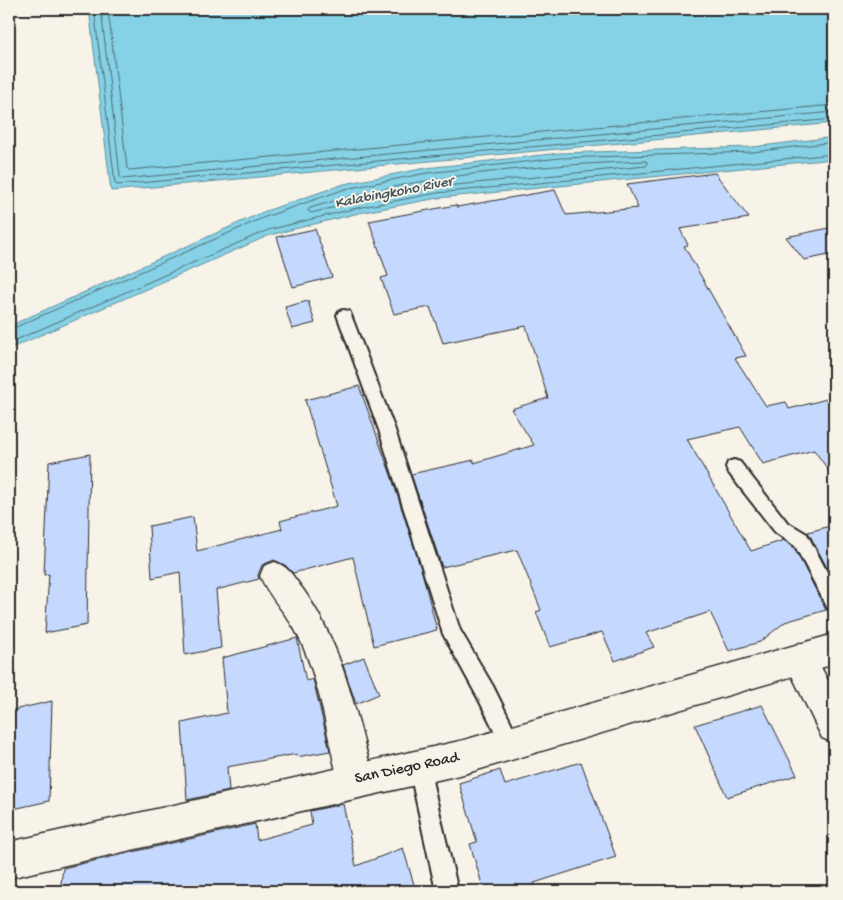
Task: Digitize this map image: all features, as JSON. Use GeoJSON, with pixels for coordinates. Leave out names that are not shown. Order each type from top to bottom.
{"type":"FeatureCollection","features":[{"type":"Feature","properties":{"kind":"street"},"geometry":{"type":"LineString","coordinates":[[275,576],[304,618],[328,670],[356,780]]}},
{"type":"Feature","properties":{"kind":"street","name":"San Diego Road"},"geometry":{"type":"LineString","coordinates":[[9,860],[356,780],[419,768],[511,743],[834,648]]}},
{"type":"Feature","properties":{"kind":"street"},"geometry":{"type":"LineString","coordinates":[[800,659],[834,726]]}},
{"type":"Feature","properties":{"kind":"lane"},"geometry":{"type":"LineString","coordinates":[[344,315],[387,430],[452,634],[486,693],[511,743]]}},
{"type":"Feature","properties":{"kind":"lane"},"geometry":{"type":"LineString","coordinates":[[734,467],[781,526],[801,540],[834,603]]}},
{"type":"Feature","properties":{"kind":"lane"},"geometry":{"type":"LineString","coordinates":[[419,768],[447,891]]}},
{"type":"Feature","properties":{"kind":"water"},"geometry":{"type":"Polygon","coordinates":[[[89,9],[834,9],[834,123],[111,191],[89,9]]]}},
{"type":"Feature","properties":{"kind":"water","name":"Kalabingkoho River"},"geometry":{"type":"Polygon","coordinates":[[[834,137],[834,159],[438,198],[359,213],[270,235],[9,349],[9,326],[263,212],[344,184],[426,168],[560,153],[753,147],[834,137]]]}},
{"type":"Feature","properties":{"kind":"building"},"geometry":{"type":"Polygon","coordinates":[[[715,173],[749,218],[680,229],[688,245],[684,246],[746,356],[735,358],[766,406],[786,402],[789,409],[834,397],[834,478],[814,450],[763,464],[740,427],[687,439],[751,551],[784,540],[794,547],[826,610],[785,622],[760,642],[729,651],[710,612],[646,633],[654,647],[615,661],[602,632],[550,647],[536,612],[541,610],[517,550],[442,567],[411,474],[474,460],[474,463],[534,445],[511,409],[548,398],[526,326],[443,343],[430,307],[394,314],[381,278],[388,276],[369,221],[555,190],[566,215],[638,208],[627,184],[715,173]]]}},
{"type":"Feature","properties":{"kind":"building"},"geometry":{"type":"Polygon","coordinates":[[[834,227],[834,254],[804,260],[786,237],[834,227]]]}},
{"type":"Feature","properties":{"kind":"building"},"geometry":{"type":"Polygon","coordinates":[[[315,229],[332,277],[293,287],[277,237],[315,229]]]}},
{"type":"Feature","properties":{"kind":"building"},"geometry":{"type":"Polygon","coordinates":[[[308,301],[315,323],[292,329],[285,307],[308,301]]]}},
{"type":"Feature","properties":{"kind":"building"},"geometry":{"type":"Polygon","coordinates":[[[359,386],[392,478],[422,572],[437,630],[374,646],[353,557],[293,573],[285,565],[274,560],[262,565],[258,575],[259,579],[216,590],[221,648],[185,655],[180,572],[152,578],[149,526],[193,517],[197,551],[282,529],[280,521],[337,506],[305,400],[359,386]]]}},
{"type":"Feature","properties":{"kind":"building"},"geometry":{"type":"Polygon","coordinates":[[[90,454],[87,625],[45,633],[49,574],[44,575],[49,462],[90,454]]]}},
{"type":"Feature","properties":{"kind":"building"},"geometry":{"type":"Polygon","coordinates":[[[834,525],[834,581],[808,532],[834,525]]]}},
{"type":"Feature","properties":{"kind":"building"},"geometry":{"type":"Polygon","coordinates":[[[297,638],[306,681],[313,679],[330,751],[297,757],[297,754],[227,767],[229,791],[187,800],[182,723],[227,713],[222,658],[297,638]]]}},
{"type":"Feature","properties":{"kind":"building"},"geometry":{"type":"Polygon","coordinates":[[[364,657],[379,694],[356,704],[343,665],[364,657]]]}},
{"type":"Feature","properties":{"kind":"building"},"geometry":{"type":"Polygon","coordinates":[[[52,701],[49,801],[9,810],[9,711],[52,701]]]}},
{"type":"Feature","properties":{"kind":"building"},"geometry":{"type":"Polygon","coordinates":[[[762,705],[797,775],[727,797],[695,725],[762,705]]]}},
{"type":"Feature","properties":{"kind":"building"},"geometry":{"type":"Polygon","coordinates":[[[581,762],[616,857],[534,883],[536,891],[484,891],[470,844],[477,842],[459,783],[500,770],[505,785],[581,762]]]}},
{"type":"Feature","properties":{"kind":"building"},"geometry":{"type":"Polygon","coordinates":[[[343,804],[356,866],[403,848],[416,891],[60,891],[63,868],[255,824],[257,840],[312,825],[310,811],[343,804]]]}}]}
